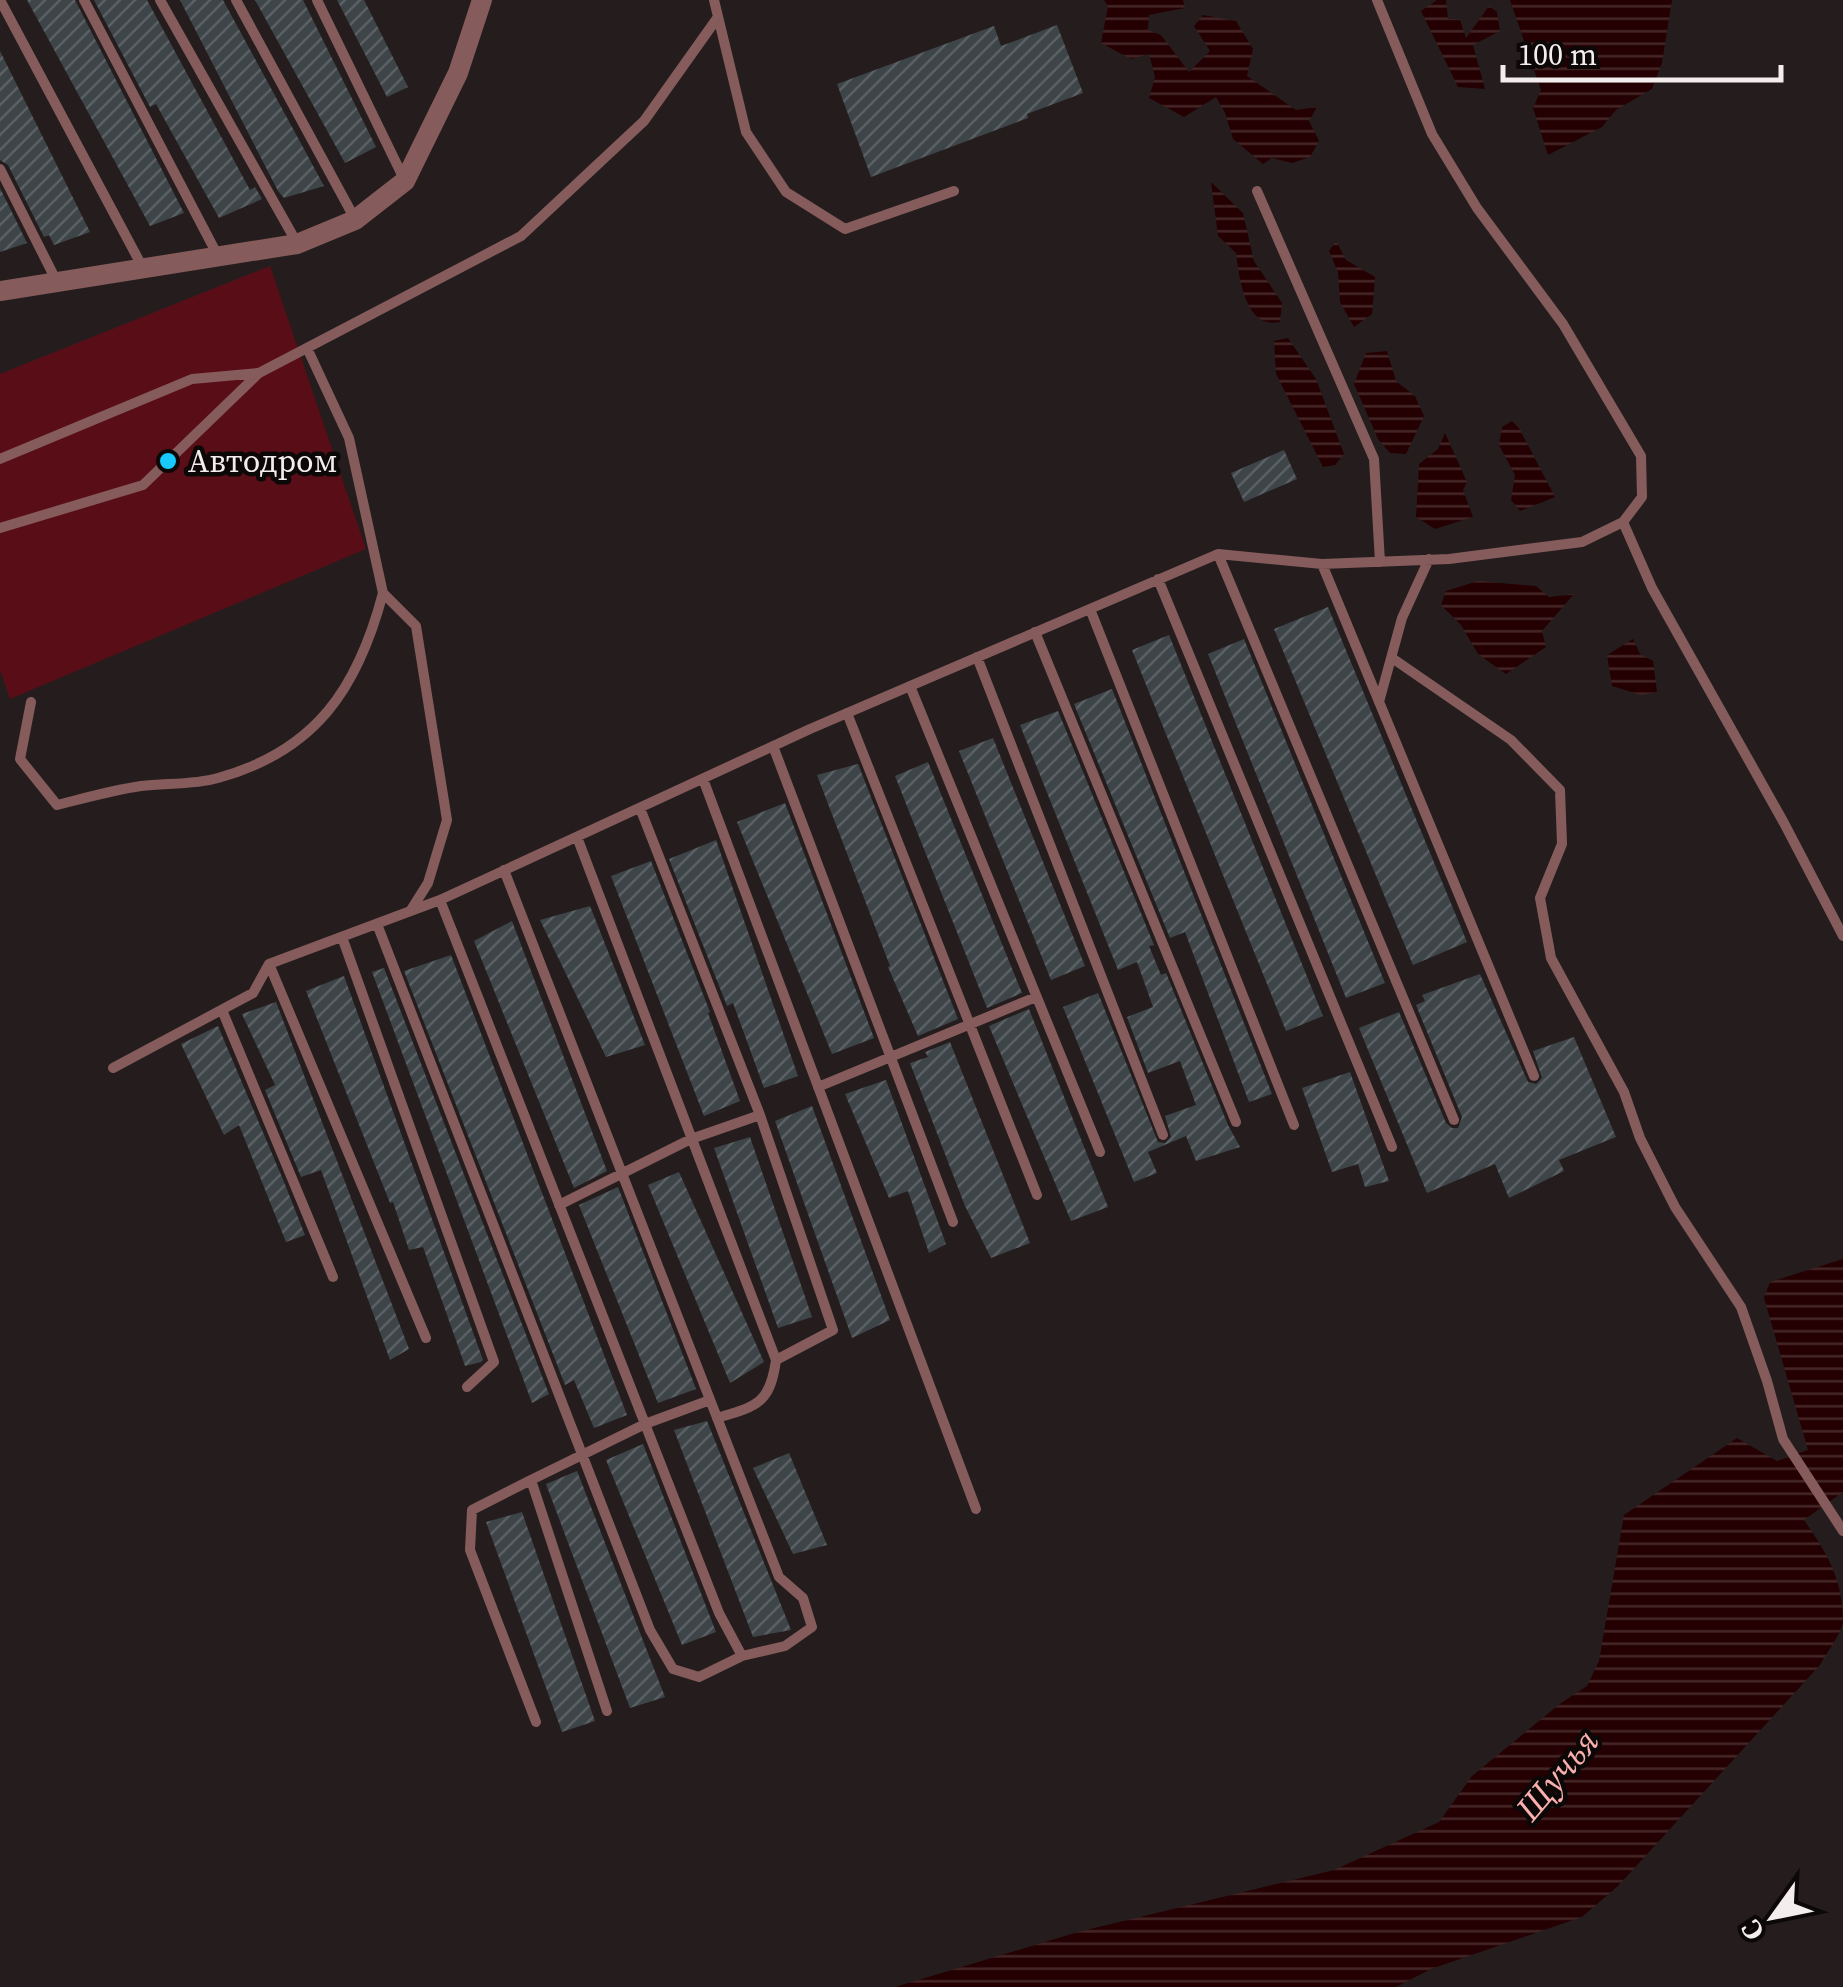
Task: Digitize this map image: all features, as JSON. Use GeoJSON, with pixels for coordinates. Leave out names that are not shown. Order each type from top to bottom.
{"type":"FeatureCollection","features":[{"type":"Feature","properties":{"kind":"street"},"geometry":{"type":"LineString","coordinates":[[0,291],[297,244],[355,220],[405,181],[458,73],[482,0]]}},
{"type":"Feature","properties":{"kind":"lane"},"geometry":{"type":"LineString","coordinates":[[0,0],[144,269]]}},
{"type":"Feature","properties":{"kind":"lane"},"geometry":{"type":"LineString","coordinates":[[84,0],[218,257]]}},
{"type":"Feature","properties":{"kind":"lane"},"geometry":{"type":"LineString","coordinates":[[160,0],[297,244]]}},
{"type":"Feature","properties":{"kind":"lane"},"geometry":{"type":"LineString","coordinates":[[236,0],[355,220]]}},
{"type":"Feature","properties":{"kind":"lane"},"geometry":{"type":"LineString","coordinates":[[317,0],[405,181]]}},
{"type":"Feature","properties":{"kind":"lane"},"geometry":{"type":"LineString","coordinates":[[714,0],[746,132],[786,192],[845,229],[954,191]]}},
{"type":"Feature","properties":{"kind":"lane"},"geometry":{"type":"LineString","coordinates":[[113,1068],[253,993],[268,964],[440,900],[773,746],[1218,554],[1322,564],[1429,560],[1582,542],[1623,522],[1642,497],[1641,456],[1564,324],[1477,208],[1432,134],[1377,0]]}},
{"type":"Feature","properties":{"kind":"lane"},"geometry":{"type":"LineString","coordinates":[[0,528],[143,485],[260,372],[521,236],[644,121],[718,17]]}},
{"type":"Feature","properties":{"kind":"lane"},"geometry":{"type":"LineString","coordinates":[[0,169],[57,282]]}},
{"type":"Feature","properties":{"kind":"lane"},"geometry":{"type":"LineString","coordinates":[[1256,191],[1374,459],[1380,562]]}},
{"type":"Feature","properties":{"kind":"lane"},"geometry":{"type":"LineString","coordinates":[[31,702],[20,760],[58,805],[136,787],[214,780],[273,760],[334,708],[371,637],[383,593],[349,438],[307,348]]}},
{"type":"Feature","properties":{"kind":"lane"},"geometry":{"type":"LineString","coordinates":[[0,459],[192,379],[260,372]]}},
{"type":"Feature","properties":{"kind":"lane"},"geometry":{"type":"LineString","coordinates":[[1623,522],[1652,588],[1843,936]]}},
{"type":"Feature","properties":{"kind":"lane"},"geometry":{"type":"LineString","coordinates":[[1218,554],[1454,1120]]}},
{"type":"Feature","properties":{"kind":"lane"},"geometry":{"type":"LineString","coordinates":[[1379,702],[1402,618],[1429,560]]}},
{"type":"Feature","properties":{"kind":"lane"},"geometry":{"type":"LineString","coordinates":[[1322,564],[1534,1076]]}},
{"type":"Feature","properties":{"kind":"lane"},"geometry":{"type":"LineString","coordinates":[[1158,580],[1392,1147]]}},
{"type":"Feature","properties":{"kind":"lane"},"geometry":{"type":"LineString","coordinates":[[383,593],[416,626],[447,820],[428,883],[411,911]]}},
{"type":"Feature","properties":{"kind":"lane"},"geometry":{"type":"LineString","coordinates":[[1090,609],[1294,1125]]}},
{"type":"Feature","properties":{"kind":"lane"},"geometry":{"type":"LineString","coordinates":[[1036,632],[1236,1122]]}},
{"type":"Feature","properties":{"kind":"lane"},"geometry":{"type":"LineString","coordinates":[[977,657],[1163,1135]]}},
{"type":"Feature","properties":{"kind":"lane"},"geometry":{"type":"LineString","coordinates":[[1392,658],[1510,740],[1560,790],[1562,844],[1540,898],[1551,958],[1624,1092],[1640,1138],[1675,1207],[1741,1306],[1783,1440],[1843,1531]]}},
{"type":"Feature","properties":{"kind":"lane"},"geometry":{"type":"LineString","coordinates":[[910,686],[1100,1152]]}},
{"type":"Feature","properties":{"kind":"lane"},"geometry":{"type":"LineString","coordinates":[[848,713],[1036,1195]]}},
{"type":"Feature","properties":{"kind":"lane"},"geometry":{"type":"LineString","coordinates":[[773,746],[953,1222]]}},
{"type":"Feature","properties":{"kind":"lane"},"geometry":{"type":"LineString","coordinates":[[702,779],[976,1509]]}},
{"type":"Feature","properties":{"kind":"lane"},"geometry":{"type":"LineString","coordinates":[[640,808],[760,1116],[832,1330],[776,1360]]}},
{"type":"Feature","properties":{"kind":"lane"},"geometry":{"type":"LineString","coordinates":[[577,837],[776,1360],[772,1385],[754,1407],[717,1418]]}},
{"type":"Feature","properties":{"kind":"lane"},"geometry":{"type":"LineString","coordinates":[[377,924],[650,1630],[673,1669],[699,1677],[742,1656],[785,1646],[812,1627],[803,1598],[779,1577],[504,870]]}},
{"type":"Feature","properties":{"kind":"lane"},"geometry":{"type":"LineString","coordinates":[[440,900],[719,1613],[742,1656]]}},
{"type":"Feature","properties":{"kind":"lane"},"geometry":{"type":"LineString","coordinates":[[342,937],[494,1362],[467,1387]]}},
{"type":"Feature","properties":{"kind":"lane"},"geometry":{"type":"LineString","coordinates":[[268,964],[426,1338]]}},
{"type":"Feature","properties":{"kind":"lane"},"geometry":{"type":"LineString","coordinates":[[818,1087],[1036,997]]}},
{"type":"Feature","properties":{"kind":"lane"},"geometry":{"type":"LineString","coordinates":[[222,1010],[333,1277]]}},
{"type":"Feature","properties":{"kind":"lane"},"geometry":{"type":"LineString","coordinates":[[559,1204],[691,1139],[760,1116]]}},
{"type":"Feature","properties":{"kind":"lane"},"geometry":{"type":"LineString","coordinates":[[536,1722],[470,1550],[472,1510],[645,1424],[710,1400]]}},
{"type":"Feature","properties":{"kind":"lane"},"geometry":{"type":"LineString","coordinates":[[531,1480],[607,1711]]}},
{"type":"Feature","properties":{"kind":"shaded area","name":"Автодром"},"geometry":{"type":"Polygon","coordinates":[[[270,266],[366,549],[10,699],[0,670],[0,374],[270,266]]]}},
{"type":"Feature","properties":{"kind":"water"},"geometry":{"type":"Polygon","coordinates":[[[1104,0],[1183,0],[1185,8],[1149,15],[1148,30],[1161,35],[1189,72],[1210,51],[1194,26],[1203,15],[1236,21],[1253,49],[1247,76],[1296,110],[1317,107],[1309,121],[1319,141],[1310,157],[1292,163],[1272,158],[1263,164],[1233,139],[1216,97],[1184,117],[1149,98],[1155,77],[1149,54],[1131,59],[1101,43],[1108,6],[1104,0]]]}},
{"type":"Feature","properties":{"kind":"water"},"geometry":{"type":"Polygon","coordinates":[[[1437,0],[1446,0],[1448,19],[1460,20],[1466,38],[1489,6],[1497,12],[1500,31],[1473,45],[1485,89],[1458,87],[1421,11],[1437,0]]]}},
{"type":"Feature","properties":{"kind":"water"},"geometry":{"type":"Polygon","coordinates":[[[1510,0],[1672,0],[1662,63],[1652,89],[1616,110],[1602,127],[1548,155],[1533,108],[1541,90],[1510,0]]]}},
{"type":"Feature","properties":{"kind":"water"},"geometry":{"type":"Polygon","coordinates":[[[1211,182],[1243,213],[1254,261],[1282,303],[1280,322],[1259,318],[1246,300],[1236,253],[1218,236],[1211,182]]]}},
{"type":"Feature","properties":{"kind":"water"},"geometry":{"type":"Polygon","coordinates":[[[1336,241],[1346,260],[1375,277],[1372,314],[1354,327],[1340,302],[1338,272],[1329,251],[1336,241]]]}},
{"type":"Feature","properties":{"kind":"water"},"geometry":{"type":"Polygon","coordinates":[[[1288,338],[1316,379],[1344,454],[1335,465],[1323,467],[1276,374],[1274,341],[1288,338]]]}},
{"type":"Feature","properties":{"kind":"water"},"geometry":{"type":"Polygon","coordinates":[[[1387,351],[1396,381],[1415,396],[1424,416],[1406,454],[1390,453],[1378,439],[1354,384],[1366,353],[1387,351]]]}},
{"type":"Feature","properties":{"kind":"water"},"geometry":{"type":"Polygon","coordinates":[[[1512,421],[1555,497],[1520,511],[1511,500],[1515,475],[1499,445],[1502,427],[1512,421]]]}},
{"type":"Feature","properties":{"kind":"water"},"geometry":{"type":"Polygon","coordinates":[[[1445,433],[1467,482],[1463,490],[1473,517],[1435,529],[1416,517],[1419,464],[1438,449],[1445,433]]]}},
{"type":"Feature","properties":{"kind":"water"},"geometry":{"type":"Polygon","coordinates":[[[1478,581],[1536,586],[1549,597],[1574,594],[1542,631],[1546,647],[1506,674],[1478,654],[1461,625],[1441,605],[1446,591],[1478,581]]]}},
{"type":"Feature","properties":{"kind":"water"},"geometry":{"type":"Polygon","coordinates":[[[1633,639],[1640,654],[1653,661],[1657,692],[1641,695],[1612,686],[1607,655],[1633,639]]]}},
{"type":"Feature","properties":{"kind":"water","name":"Щучья"},"geometry":{"type":"Polygon","coordinates":[[[1843,1259],[1843,1492],[1804,1520],[1837,1580],[1843,1622],[1820,1665],[1618,1886],[1582,1917],[1431,1969],[1396,1987],[895,1987],[1078,1932],[1334,1870],[1439,1822],[1472,1776],[1587,1686],[1599,1661],[1624,1515],[1737,1438],[1777,1461],[1808,1450],[1764,1298],[1770,1282],[1843,1259]]]}},
{"type":"Feature","properties":{"kind":"building"},"geometry":{"type":"Polygon","coordinates":[[[27,0],[75,0],[184,213],[150,226],[27,0]]]}},
{"type":"Feature","properties":{"kind":"building"},"geometry":{"type":"Polygon","coordinates":[[[94,0],[147,0],[250,190],[255,187],[262,199],[219,218],[156,104],[150,107],[94,0]]]}},
{"type":"Feature","properties":{"kind":"building"},"geometry":{"type":"Polygon","coordinates":[[[180,0],[223,0],[324,186],[284,198],[278,191],[180,0]]]}},
{"type":"Feature","properties":{"kind":"building"},"geometry":{"type":"Polygon","coordinates":[[[255,0],[303,0],[376,147],[345,163],[255,0]]]}},
{"type":"Feature","properties":{"kind":"building"},"geometry":{"type":"Polygon","coordinates":[[[337,0],[364,0],[408,87],[387,97],[337,0]]]}},
{"type":"Feature","properties":{"kind":"building"},"geometry":{"type":"Polygon","coordinates":[[[1057,25],[1083,93],[871,177],[837,84],[994,26],[1001,46],[1057,25]]]}},
{"type":"Feature","properties":{"kind":"building"},"geometry":{"type":"Polygon","coordinates":[[[0,51],[90,232],[54,245],[49,235],[44,237],[8,165],[0,160],[0,51]]]}},
{"type":"Feature","properties":{"kind":"building"},"geometry":{"type":"Polygon","coordinates":[[[0,188],[27,243],[0,252],[0,188]]]}},
{"type":"Feature","properties":{"kind":"building"},"geometry":{"type":"Polygon","coordinates":[[[1284,450],[1297,479],[1244,502],[1231,473],[1284,450]]]}},
{"type":"Feature","properties":{"kind":"building"},"geometry":{"type":"Polygon","coordinates":[[[1328,607],[1467,942],[1413,965],[1274,629],[1328,607]]]}},
{"type":"Feature","properties":{"kind":"building"},"geometry":{"type":"Polygon","coordinates":[[[1169,635],[1323,1016],[1286,1031],[1132,650],[1169,635]]]}},
{"type":"Feature","properties":{"kind":"building"},"geometry":{"type":"Polygon","coordinates":[[[1244,639],[1385,983],[1346,998],[1208,654],[1244,639]]]}},
{"type":"Feature","properties":{"kind":"building"},"geometry":{"type":"Polygon","coordinates":[[[1112,689],[1272,1094],[1249,1102],[1185,932],[1170,938],[1074,704],[1112,689]]]}},
{"type":"Feature","properties":{"kind":"building"},"geometry":{"type":"Polygon","coordinates":[[[1058,711],[1154,945],[1149,946],[1161,975],[1166,973],[1240,1147],[1196,1161],[1186,1136],[1148,1152],[1157,1173],[1134,1182],[1063,1007],[1098,993],[1158,1142],[1165,1143],[1171,1137],[1165,1116],[1196,1105],[1180,1061],[1148,1073],[1127,1017],[1153,1007],[1137,962],[1118,970],[1020,725],[1058,711]]]}},
{"type":"Feature","properties":{"kind":"building"},"geometry":{"type":"Polygon","coordinates":[[[993,738],[1085,966],[1051,980],[959,751],[993,738]]]}},
{"type":"Feature","properties":{"kind":"building"},"geometry":{"type":"Polygon","coordinates":[[[928,762],[1022,993],[987,1008],[895,776],[928,762]]]}},
{"type":"Feature","properties":{"kind":"building"},"geometry":{"type":"Polygon","coordinates":[[[858,764],[958,1019],[918,1036],[888,967],[817,775],[858,764]]]}},
{"type":"Feature","properties":{"kind":"building"},"geometry":{"type":"Polygon","coordinates":[[[785,803],[874,1038],[832,1054],[737,822],[785,803]]]}},
{"type":"Feature","properties":{"kind":"building"},"geometry":{"type":"Polygon","coordinates":[[[716,840],[798,1076],[764,1088],[733,1003],[727,1006],[669,859],[716,840]]]}},
{"type":"Feature","properties":{"kind":"building"},"geometry":{"type":"Polygon","coordinates":[[[651,861],[740,1101],[704,1116],[611,876],[651,861]]]}},
{"type":"Feature","properties":{"kind":"building"},"geometry":{"type":"Polygon","coordinates":[[[590,906],[645,1045],[606,1057],[540,920],[590,906]]]}},
{"type":"Feature","properties":{"kind":"building"},"geometry":{"type":"Polygon","coordinates":[[[512,921],[607,1171],[574,1188],[474,941],[512,921]]]}},
{"type":"Feature","properties":{"kind":"building"},"geometry":{"type":"Polygon","coordinates":[[[451,955],[627,1415],[594,1428],[574,1380],[565,1385],[404,971],[451,955]]]}},
{"type":"Feature","properties":{"kind":"building"},"geometry":{"type":"Polygon","coordinates":[[[384,968],[549,1394],[532,1403],[372,972],[384,968]]]}},
{"type":"Feature","properties":{"kind":"building"},"geometry":{"type":"Polygon","coordinates":[[[1480,974],[1528,1082],[1536,1084],[1542,1078],[1533,1051],[1574,1037],[1616,1137],[1559,1160],[1564,1171],[1509,1198],[1495,1164],[1427,1193],[1359,1028],[1399,1012],[1446,1123],[1458,1128],[1462,1117],[1416,1005],[1425,1001],[1422,995],[1480,974]]]}},
{"type":"Feature","properties":{"kind":"building"},"geometry":{"type":"Polygon","coordinates":[[[344,976],[481,1362],[465,1366],[423,1247],[409,1250],[306,991],[344,976]]]}},
{"type":"Feature","properties":{"kind":"building"},"geometry":{"type":"Polygon","coordinates":[[[276,1002],[409,1349],[390,1360],[321,1170],[301,1177],[265,1090],[275,1085],[242,1014],[276,1002]]]}},
{"type":"Feature","properties":{"kind":"building"},"geometry":{"type":"Polygon","coordinates":[[[1029,1009],[1108,1207],[1071,1221],[989,1026],[1029,1009]]]}},
{"type":"Feature","properties":{"kind":"building"},"geometry":{"type":"Polygon","coordinates":[[[218,1026],[305,1235],[286,1242],[239,1125],[224,1135],[181,1044],[218,1026]]]}},
{"type":"Feature","properties":{"kind":"building"},"geometry":{"type":"Polygon","coordinates":[[[950,1042],[1030,1243],[991,1258],[965,1206],[910,1063],[928,1057],[925,1052],[950,1042]]]}},
{"type":"Feature","properties":{"kind":"building"},"geometry":{"type":"Polygon","coordinates":[[[1350,1072],[1389,1181],[1365,1187],[1358,1164],[1332,1172],[1302,1088],[1350,1072]]]}},
{"type":"Feature","properties":{"kind":"building"},"geometry":{"type":"Polygon","coordinates":[[[886,1080],[946,1244],[929,1253],[908,1191],[889,1198],[845,1094],[886,1080]]]}},
{"type":"Feature","properties":{"kind":"building"},"geometry":{"type":"Polygon","coordinates":[[[812,1106],[890,1320],[852,1338],[775,1121],[812,1106]]]}},
{"type":"Feature","properties":{"kind":"building"},"geometry":{"type":"Polygon","coordinates":[[[750,1137],[812,1317],[778,1328],[714,1148],[750,1137]]]}},
{"type":"Feature","properties":{"kind":"building"},"geometry":{"type":"Polygon","coordinates":[[[679,1172],[764,1362],[730,1383],[648,1185],[679,1172]]]}},
{"type":"Feature","properties":{"kind":"building"},"geometry":{"type":"Polygon","coordinates":[[[618,1187],[696,1389],[658,1403],[579,1205],[618,1187]]]}},
{"type":"Feature","properties":{"kind":"building"},"geometry":{"type":"Polygon","coordinates":[[[707,1421],[791,1630],[753,1637],[674,1430],[707,1421]]]}},
{"type":"Feature","properties":{"kind":"building"},"geometry":{"type":"Polygon","coordinates":[[[643,1444],[716,1632],[682,1645],[606,1460],[643,1444]]]}},
{"type":"Feature","properties":{"kind":"building"},"geometry":{"type":"Polygon","coordinates":[[[789,1453],[827,1545],[793,1554],[753,1468],[789,1453]]]}},
{"type":"Feature","properties":{"kind":"building"},"geometry":{"type":"Polygon","coordinates":[[[577,1471],[665,1697],[630,1708],[546,1484],[577,1471]]]}},
{"type":"Feature","properties":{"kind":"building"},"geometry":{"type":"Polygon","coordinates":[[[522,1512],[595,1721],[562,1732],[486,1522],[522,1512]]]}},
{"type":"Feature","properties":{"kind":"place","name":"Автодром"},"geometry":{"type":"Point","coordinates":[168,461]}}]}
